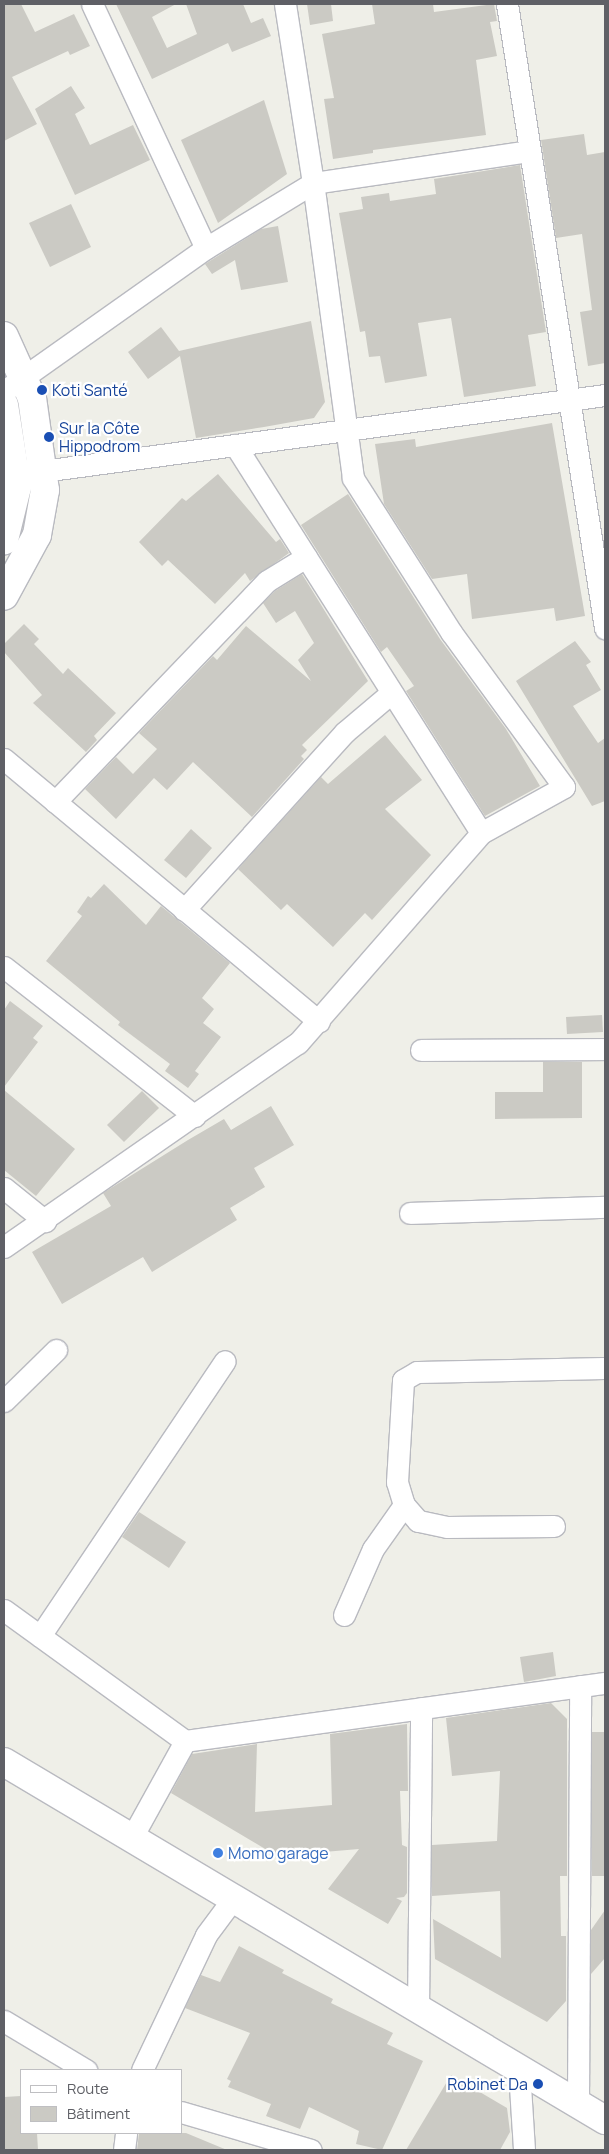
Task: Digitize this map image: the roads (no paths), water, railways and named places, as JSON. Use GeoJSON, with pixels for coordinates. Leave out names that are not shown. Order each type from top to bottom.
{"type":"FeatureCollection","features":[{"type":"Feature","properties":{"kind":"street"},"geometry":{"type":"LineString","coordinates":[[92,4],[206,248]]}},
{"type":"Feature","properties":{"kind":"street"},"geometry":{"type":"LineString","coordinates":[[4,1247],[45,1221],[298,1043],[481,833],[564,787],[451,632],[352,478],[348,430],[313,183],[285,4]]}},
{"type":"Feature","properties":{"kind":"street"},"geometry":{"type":"LineString","coordinates":[[507,4],[569,399],[596,507],[605,628]]}},
{"type":"Feature","properties":{"kind":"street"},"geometry":{"type":"LineString","coordinates":[[14,384],[206,248],[313,183],[530,151]]}},
{"type":"Feature","properties":{"kind":"street"},"geometry":{"type":"LineString","coordinates":[[4,336],[14,384],[32,398],[45,490],[37,535],[4,596]]}},
{"type":"Feature","properties":{"kind":"street"},"geometry":{"type":"LineString","coordinates":[[15,475],[605,394]]}},
{"type":"Feature","properties":{"kind":"street"},"geometry":{"type":"LineString","coordinates":[[4,405],[16,486],[4,540]]}},
{"type":"Feature","properties":{"kind":"street"},"geometry":{"type":"LineString","coordinates":[[235,445],[481,833]]}},
{"type":"Feature","properties":{"kind":"street"},"geometry":{"type":"LineString","coordinates":[[55,802],[267,581],[306,557]]}},
{"type":"Feature","properties":{"kind":"street"},"geometry":{"type":"LineString","coordinates":[[184,910],[345,732],[391,693]]}},
{"type":"Feature","properties":{"kind":"street"},"geometry":{"type":"LineString","coordinates":[[4,759],[319,1021]]}},
{"type":"Feature","properties":{"kind":"street"},"geometry":{"type":"LineString","coordinates":[[4,967],[194,1116]]}},
{"type":"Feature","properties":{"kind":"street"},"geometry":{"type":"LineString","coordinates":[[421,1050],[605,1049]]}},
{"type":"Feature","properties":{"kind":"street"},"geometry":{"type":"LineString","coordinates":[[4,1188],[45,1221]]}},
{"type":"Feature","properties":{"kind":"street"},"geometry":{"type":"LineString","coordinates":[[410,1212],[605,1207]]}},
{"type":"Feature","properties":{"kind":"street"},"geometry":{"type":"LineString","coordinates":[[4,1401],[56,1350]]}},
{"type":"Feature","properties":{"kind":"street"},"geometry":{"type":"LineString","coordinates":[[40,1636],[225,1361]]}},
{"type":"Feature","properties":{"kind":"street"},"geometry":{"type":"LineString","coordinates":[[554,1526],[447,1527],[418,1521],[404,1505],[397,1482],[403,1380],[417,1372],[605,1368]]}},
{"type":"Feature","properties":{"kind":"street"},"geometry":{"type":"LineString","coordinates":[[344,1615],[373,1549],[404,1505]]}},
{"type":"Feature","properties":{"kind":"street"},"geometry":{"type":"LineString","coordinates":[[4,1610],[185,1741],[605,1683]]}},
{"type":"Feature","properties":{"kind":"street"},"geometry":{"type":"LineString","coordinates":[[578,2105],[580,1686]]}},
{"type":"Feature","properties":{"kind":"street"},"geometry":{"type":"LineString","coordinates":[[418,2010],[421,1708]]}},
{"type":"Feature","properties":{"kind":"street"},"geometry":{"type":"LineString","coordinates":[[131,1839],[185,1741]]}},
{"type":"Feature","properties":{"kind":"street"},"geometry":{"type":"LineString","coordinates":[[4,1762],[232,1900],[605,2120]]}},
{"type":"Feature","properties":{"kind":"street"},"geometry":{"type":"LineString","coordinates":[[142,2069],[206,1934],[232,1900]]}},
{"type":"Feature","properties":{"kind":"street"},"geometry":{"type":"LineString","coordinates":[[4,2021],[84,2069]]}},
{"type":"Feature","properties":{"kind":"street"},"geometry":{"type":"LineString","coordinates":[[519,2070],[524,2150]]}},
{"type":"Feature","properties":{"kind":"street"},"geometry":{"type":"LineString","coordinates":[[182,2112],[311,2150]]}},
{"type":"Feature","properties":{"kind":"street"},"geometry":{"type":"LineString","coordinates":[[124,2150],[126,2134]]}},
{"type":"Feature","properties":{"kind":"place","name":"Koti Santé"},"geometry":{"type":"Point","coordinates":[42,390]}},
{"type":"Feature","properties":{"kind":"place","name":"Sur la Côte Hippodrom"},"geometry":{"type":"Point","coordinates":[49,437]}},
{"type":"Feature","properties":{"kind":"place","name":"Momo garage"},"geometry":{"type":"Point","coordinates":[218,1853]}},
{"type":"Feature","properties":{"kind":"place","name":"Robinet Da"},"geometry":{"type":"Point","coordinates":[538,2084]}}]}
